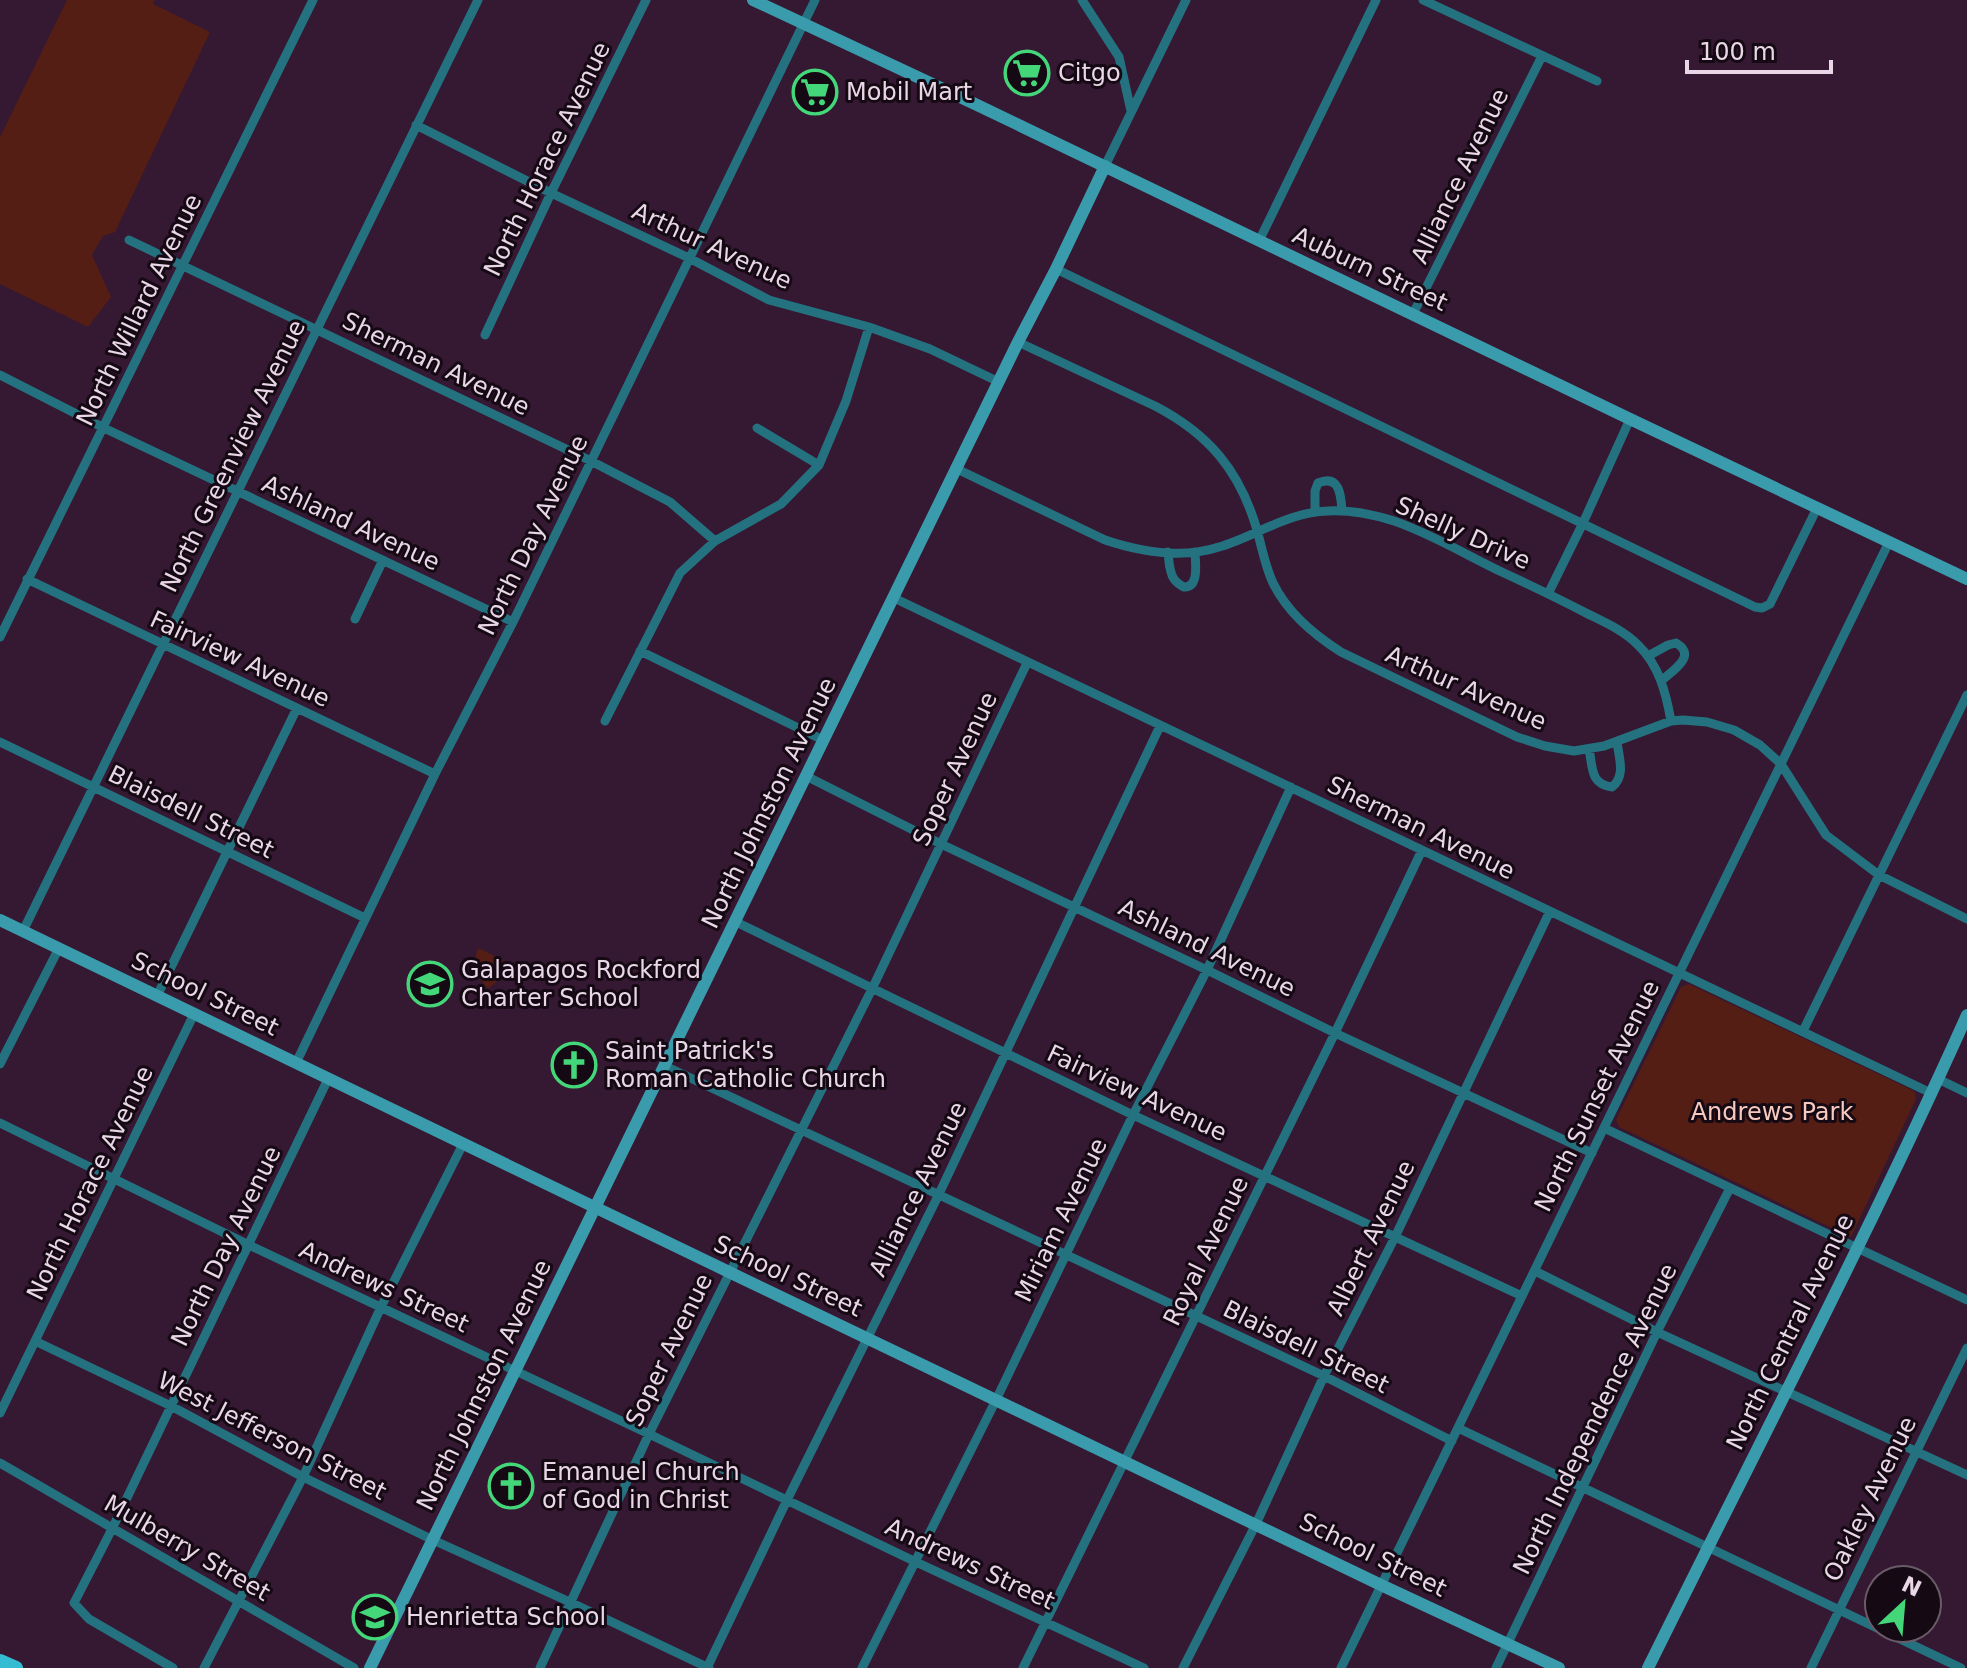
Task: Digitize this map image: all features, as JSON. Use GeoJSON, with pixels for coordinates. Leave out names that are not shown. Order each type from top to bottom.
{"type":"FeatureCollection","features":[{"type":"Feature","properties":{"kind":"main road","name":"Auburn Street"},"geometry":{"type":"LineString","coordinates":[[753,0],[1967,579]]}},
{"type":"Feature","properties":{"kind":"main road","name":"North Johnston Avenue"},"geometry":{"type":"LineString","coordinates":[[370,1668],[1105,166]]}},
{"type":"Feature","properties":{"kind":"main road","name":"School Street"},"geometry":{"type":"LineString","coordinates":[[0,920],[1559,1668]]}},
{"type":"Feature","properties":{"kind":"main road","name":"North Central Avenue"},"geometry":{"type":"LineString","coordinates":[[1648,1668],[1856,1248],[1967,1015]]}},
{"type":"Feature","properties":{"kind":"street","name":"North Willard Avenue"},"geometry":{"type":"LineString","coordinates":[[0,637],[313,0]]}},
{"type":"Feature","properties":{"kind":"street","name":"North Greenview Avenue"},"geometry":{"type":"LineString","coordinates":[[23,931],[478,0]]}},
{"type":"Feature","properties":{"kind":"street","name":"North Horace Avenue"},"geometry":{"type":"LineString","coordinates":[[485,335],[646,0]]}},
{"type":"Feature","properties":{"kind":"street","name":"North Day Avenue"},"geometry":{"type":"LineString","coordinates":[[296,1063],[815,0]]}},
{"type":"Feature","properties":{"kind":"street"},"geometry":{"type":"LineString","coordinates":[[1082,0],[1119,57],[1131,111]]}},
{"type":"Feature","properties":{"kind":"street","name":"North Johnston Avenue"},"geometry":{"type":"LineString","coordinates":[[1105,166],[1186,0]]}},
{"type":"Feature","properties":{"kind":"street"},"geometry":{"type":"LineString","coordinates":[[1259,241],[1376,0]]}},
{"type":"Feature","properties":{"kind":"street"},"geometry":{"type":"LineString","coordinates":[[1423,0],[1597,81]]}},
{"type":"Feature","properties":{"kind":"street","name":"Alliance Avenue"},"geometry":{"type":"LineString","coordinates":[[1413,314],[1542,56]]}},
{"type":"Feature","properties":{"kind":"street","name":"Arthur Avenue"},"geometry":{"type":"LineString","coordinates":[[416,125],[769,300],[869,327],[930,349],[999,382]]}},
{"type":"Feature","properties":{"kind":"street","name":"Sherman Avenue"},"geometry":{"type":"LineString","coordinates":[[129,240],[591,461],[670,502],[715,541]]}},
{"type":"Feature","properties":{"kind":"street"},"geometry":{"type":"LineString","coordinates":[[1056,269],[1755,607],[1770,604],[1817,508]]}},
{"type":"Feature","properties":{"kind":"street"},"geometry":{"type":"LineString","coordinates":[[605,721],[680,573],[715,541],[781,504],[819,465],[846,401],[869,327]]}},
{"type":"Feature","properties":{"kind":"street","name":"Arthur Avenue"},"geometry":{"type":"LineString","coordinates":[[1018,342],[1155,406],[1195,430],[1219,455],[1248,505],[1274,586],[1291,610],[1324,642],[1517,737],[1562,749],[1574,751],[1617,742],[1671,721],[1707,722],[1734,730],[1760,745],[1781,764],[1826,835],[1879,875],[1967,919]]}},
{"type":"Feature","properties":{"kind":"street","name":"Ashland Avenue"},"geometry":{"type":"LineString","coordinates":[[0,375],[104,428],[513,622]]}},
{"type":"Feature","properties":{"kind":"street"},"geometry":{"type":"LineString","coordinates":[[1548,594],[1630,419]]}},
{"type":"Feature","properties":{"kind":"street"},"geometry":{"type":"LineString","coordinates":[[757,428],[819,465]]}},
{"type":"Feature","properties":{"kind":"street","name":"Shelly Drive"},"geometry":{"type":"LineString","coordinates":[[957,469],[1105,540],[1127,547],[1195,552],[1220,547],[1315,512],[1365,513],[1398,523],[1621,631],[1648,656],[1666,693],[1671,721]]}},
{"type":"Feature","properties":{"kind":"street"},"geometry":{"type":"LineString","coordinates":[[1315,512],[1317,486],[1324,481],[1336,485],[1342,511]]}},
{"type":"Feature","properties":{"kind":"street","name":"North Sunset Avenue"},"geometry":{"type":"LineString","coordinates":[[1341,1668],[1889,542]]}},
{"type":"Feature","properties":{"kind":"street"},"geometry":{"type":"LineString","coordinates":[[1168,552],[1173,579],[1186,587],[1191,585],[1195,574],[1195,552]]}},
{"type":"Feature","properties":{"kind":"street"},"geometry":{"type":"LineString","coordinates":[[355,619],[383,560]]}},
{"type":"Feature","properties":{"kind":"street","name":"Fairview Avenue"},"geometry":{"type":"LineString","coordinates":[[27,579],[435,774]]}},
{"type":"Feature","properties":{"kind":"street","name":"Sherman Avenue"},"geometry":{"type":"LineString","coordinates":[[894,598],[1931,1093]]}},
{"type":"Feature","properties":{"kind":"street"},"geometry":{"type":"LineString","coordinates":[[1648,656],[1673,643],[1683,647],[1683,660],[1661,681]]}},
{"type":"Feature","properties":{"kind":"street"},"geometry":{"type":"LineString","coordinates":[[640,651],[823,740]]}},
{"type":"Feature","properties":{"kind":"street","name":"Soper Avenue"},"geometry":{"type":"LineString","coordinates":[[540,1668],[649,1434],[872,989],[1027,663]]}},
{"type":"Feature","properties":{"kind":"street"},"geometry":{"type":"LineString","coordinates":[[1803,1031],[1967,695]]}},
{"type":"Feature","properties":{"kind":"street"},"geometry":{"type":"LineString","coordinates":[[157,996],[297,708]]}},
{"type":"Feature","properties":{"kind":"street","name":"Alliance Avenue"},"geometry":{"type":"LineString","coordinates":[[708,1668],[787,1500],[1007,1053],[1160,726]]}},
{"type":"Feature","properties":{"kind":"street","name":"Blaisdell Street"},"geometry":{"type":"LineString","coordinates":[[0,742],[365,918]]}},
{"type":"Feature","properties":{"kind":"street"},"geometry":{"type":"LineString","coordinates":[[1589,749],[1595,777],[1602,785],[1612,787],[1620,777],[1617,742]]}},
{"type":"Feature","properties":{"kind":"street","name":"Ashland Avenue"},"geometry":{"type":"LineString","coordinates":[[806,776],[1335,1033],[1592,1153]]}},
{"type":"Feature","properties":{"kind":"street","name":"Miriam Avenue"},"geometry":{"type":"LineString","coordinates":[[862,1668],[1207,970],[1291,787]]}},
{"type":"Feature","properties":{"kind":"street","name":"Royal Avenue"},"geometry":{"type":"LineString","coordinates":[[1023,1668],[1422,850]]}},
{"type":"Feature","properties":{"kind":"street","name":"Albert Avenue"},"geometry":{"type":"LineString","coordinates":[[1183,1668],[1256,1524],[1324,1376],[1395,1237],[1550,911]]}},
{"type":"Feature","properties":{"kind":"street","name":"Fairview Avenue"},"geometry":{"type":"LineString","coordinates":[[736,922],[1133,1115],[1522,1296]]}},
{"type":"Feature","properties":{"kind":"street"},"geometry":{"type":"LineString","coordinates":[[0,1064],[59,948]]}},
{"type":"Feature","properties":{"kind":"street","name":"North Horace Avenue"},"geometry":{"type":"LineString","coordinates":[[0,1413],[194,1014]]}},
{"type":"Feature","properties":{"kind":"street","name":"Blaisdell Street"},"geometry":{"type":"LineString","coordinates":[[665,1066],[1324,1376],[1452,1441]]}},
{"type":"Feature","properties":{"kind":"street","name":"North Day Avenue"},"geometry":{"type":"LineString","coordinates":[[173,1668],[89,1619],[74,1603],[328,1079]]}},
{"type":"Feature","properties":{"kind":"street"},"geometry":{"type":"LineString","coordinates":[[1938,1079],[1967,1093]]}},
{"type":"Feature","properties":{"kind":"street","name":"Andrews Street"},"geometry":{"type":"LineString","coordinates":[[0,1123],[249,1245],[1144,1668]]}},
{"type":"Feature","properties":{"kind":"street"},"geometry":{"type":"LineString","coordinates":[[1604,1128],[1967,1300]]}},
{"type":"Feature","properties":{"kind":"street"},"geometry":{"type":"LineString","coordinates":[[204,1668],[303,1477],[381,1307],[463,1144]]}},
{"type":"Feature","properties":{"kind":"street","name":"North Independence Avenue"},"geometry":{"type":"LineString","coordinates":[[1496,1668],[1657,1332],[1730,1188]]}},
{"type":"Feature","properties":{"kind":"street"},"geometry":{"type":"LineString","coordinates":[[1535,1271],[1657,1332],[1967,1475]]}},
{"type":"Feature","properties":{"kind":"street","name":"West Jefferson Street"},"geometry":{"type":"LineString","coordinates":[[35,1341],[171,1406],[303,1477],[708,1668]]}},
{"type":"Feature","properties":{"kind":"street","name":"Oakley Avenue"},"geometry":{"type":"LineString","coordinates":[[1811,1668],[1967,1348]]}},
{"type":"Feature","properties":{"kind":"street"},"geometry":{"type":"LineString","coordinates":[[1458,1428],[1961,1668]]}},
{"type":"Feature","properties":{"kind":"street","name":"Mulberry Street"},"geometry":{"type":"LineString","coordinates":[[0,1463],[354,1668]]}},
{"type":"Feature","properties":{"kind":"green space"},"geometry":{"type":"Polygon","coordinates":[[[67,0],[154,0],[153,4],[210,32],[115,232],[103,236],[92,255],[111,297],[88,327],[0,284],[0,137],[67,0]]]}},
{"type":"Feature","properties":{"kind":"green space"},"geometry":{"type":"Polygon","coordinates":[[[478,948],[510,966],[507,973],[489,988],[483,986],[484,983],[471,971],[478,948]]]}},
{"type":"Feature","properties":{"kind":"green space","name":"Andrews Park"},"geometry":{"type":"Polygon","coordinates":[[[1689,984],[1914,1091],[1916,1099],[1851,1237],[1619,1127],[1616,1120],[1681,987],[1689,984]]]}},
{"type":"Feature","properties":{"kind":"place","name":"Citgo"},"geometry":{"type":"Point","coordinates":[1027,73]}},
{"type":"Feature","properties":{"kind":"place","name":"Mobil Mart"},"geometry":{"type":"Point","coordinates":[815,92]}},
{"type":"Feature","properties":{"kind":"place","name":"Galapagos Rockford Charter School"},"geometry":{"type":"Point","coordinates":[430,984]}},
{"type":"Feature","properties":{"kind":"place","name":"Saint Patrick's Roman Catholic Church"},"geometry":{"type":"Point","coordinates":[574,1065]}},
{"type":"Feature","properties":{"kind":"place","name":"Emanuel Church of God in Christ"},"geometry":{"type":"Point","coordinates":[511,1486]}},
{"type":"Feature","properties":{"kind":"place","name":"Henrietta School"},"geometry":{"type":"Point","coordinates":[375,1617]}}]}
